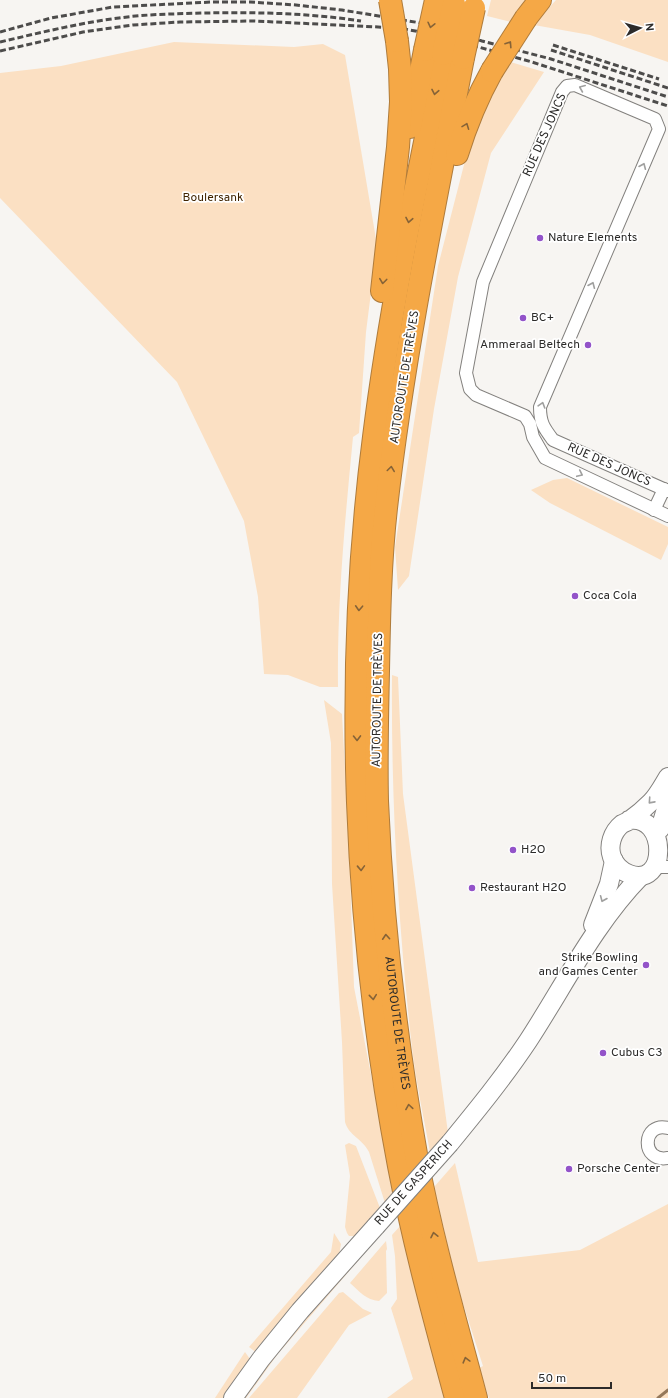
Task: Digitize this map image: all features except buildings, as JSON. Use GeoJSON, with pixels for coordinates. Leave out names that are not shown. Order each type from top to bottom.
{"type":"FeatureCollection","features":[{"type":"Feature","properties":{"kind":"highway"},"geometry":{"type":"LineString","coordinates":[[361,569],[360,485],[388,242],[401,102],[397,41],[390,0]]}},
{"type":"Feature","properties":{"kind":"highway"},"geometry":{"type":"LineString","coordinates":[[422,270],[465,127],[478,97],[492,71],[526,18],[540,0]]}},
{"type":"Feature","properties":{"kind":"highway"},"geometry":{"type":"LineString","coordinates":[[388,242],[459,3]]}},
{"type":"Feature","properties":{"kind":"highway","name":"AUTOROUTE DE TRÈVES"},"geometry":{"type":"LineString","coordinates":[[456,1398],[424,1280],[399,1167],[382,1066],[374,1011],[362,875],[356,733],[358,625],[361,569],[374,438],[389,333],[404,248],[444,54],[459,3]]}},
{"type":"Feature","properties":{"kind":"highway","name":"AUTOROUTE DE TRÈVES"},"geometry":{"type":"LineString","coordinates":[[444,54],[422,270],[402,389],[383,539],[376,731],[377,801],[388,953],[402,1063],[418,1161],[442,1274],[476,1398]]}},
{"type":"Feature","properties":{"kind":"main road"},"geometry":{"type":"LineString","coordinates":[[629,820],[640,819],[651,822],[660,829],[665,838],[667,848],[664,867],[641,876],[632,875],[618,868],[610,849],[612,837],[616,830],[652,801],[668,777]]}},
{"type":"Feature","properties":{"kind":"main road"},"geometry":{"type":"LineString","coordinates":[[660,829],[668,802]]}},
{"type":"Feature","properties":{"kind":"main road","name":"RUE DE GASPERICH"},"geometry":{"type":"LineString","coordinates":[[579,956],[610,884],[614,861]]}},
{"type":"Feature","properties":{"kind":"main road","name":"RUE DE GASPERICH"},"geometry":{"type":"LineString","coordinates":[[232,1398],[300,1311],[450,1143],[493,1091],[528,1041],[579,956],[624,893],[641,876]]}},
{"type":"Feature","properties":{"kind":"street","name":"RUE DES JONCS"},"geometry":{"type":"LineString","coordinates":[[654,510],[666,490],[553,440],[545,429],[540,418],[540,407],[659,129],[655,119],[574,85],[567,86],[562,92],[483,282],[466,373],[470,389],[476,395],[525,416],[530,424],[533,437],[544,458],[654,510],[668,516]]}},
{"type":"Feature","properties":{"kind":"street","name":"RUE DES JONCS"},"geometry":{"type":"LineString","coordinates":[[544,458],[553,440]]}},
{"type":"Feature","properties":{"kind":"street"},"geometry":{"type":"LineString","coordinates":[[668,1128],[656,1128],[649,1136],[647,1141],[647,1146],[653,1155],[663,1159],[668,1158]]}},
{"type":"Feature","properties":{"kind":"green space"},"geometry":{"type":"Polygon","coordinates":[[[491,0],[526,0],[511,22],[487,16],[491,0]]]}},
{"type":"Feature","properties":{"kind":"green space"},"geometry":{"type":"Polygon","coordinates":[[[556,0],[668,0],[668,62],[590,35],[534,25],[556,0]]]}},
{"type":"Feature","properties":{"kind":"green space","name":"Boulersank"},"geometry":{"type":"Polygon","coordinates":[[[174,42],[294,47],[323,44],[345,55],[377,245],[366,332],[359,433],[353,437],[347,499],[340,593],[338,687],[320,687],[288,675],[264,674],[258,597],[244,521],[177,382],[0,198],[0,73],[61,66],[174,42]]]}},
{"type":"Feature","properties":{"kind":"green space"},"geometry":{"type":"Polygon","coordinates":[[[504,60],[544,72],[491,153],[458,277],[434,409],[409,576],[398,590],[395,547],[438,266],[475,122],[504,60]]]}},
{"type":"Feature","properties":{"kind":"green space"},"geometry":{"type":"Polygon","coordinates":[[[567,478],[668,527],[668,544],[661,560],[550,503],[531,490],[553,480],[567,478]]]}},
{"type":"Feature","properties":{"kind":"green space"},"geometry":{"type":"Polygon","coordinates":[[[392,675],[398,677],[403,794],[448,1133],[430,1152],[414,1061],[399,908],[394,815],[392,675]]]}},
{"type":"Feature","properties":{"kind":"green space"},"geometry":{"type":"Polygon","coordinates":[[[324,700],[342,714],[349,845],[354,987],[394,1193],[385,1203],[369,1152],[363,1143],[349,1131],[345,1122],[342,1042],[332,884],[331,743],[324,700]]]}},
{"type":"Feature","properties":{"kind":"green space"},"geometry":{"type":"Polygon","coordinates":[[[349,1143],[356,1146],[380,1208],[358,1236],[349,1236],[345,1227],[350,1176],[345,1145],[349,1143]]]}},
{"type":"Feature","properties":{"kind":"green space"},"geometry":{"type":"Polygon","coordinates":[[[455,1163],[478,1262],[580,1250],[668,1204],[668,1398],[489,1398],[479,1368],[483,1366],[457,1285],[434,1187],[455,1163]]]}},
{"type":"Feature","properties":{"kind":"green space"},"geometry":{"type":"Polygon","coordinates":[[[401,1225],[444,1398],[387,1398],[413,1379],[391,1308],[397,1299],[395,1256],[392,1235],[401,1225]]]}},
{"type":"Feature","properties":{"kind":"green space"},"geometry":{"type":"Polygon","coordinates":[[[334,1233],[341,1244],[339,1255],[257,1353],[249,1347],[331,1252],[334,1233]]]}},
{"type":"Feature","properties":{"kind":"green space"},"geometry":{"type":"Polygon","coordinates":[[[373,1239],[375,1241],[277,1355],[246,1398],[241,1398],[267,1363],[373,1239]]]}},
{"type":"Feature","properties":{"kind":"green space"},"geometry":{"type":"Polygon","coordinates":[[[386,1241],[387,1293],[379,1301],[366,1297],[350,1283],[386,1241]]]}},
{"type":"Feature","properties":{"kind":"green space"},"geometry":{"type":"Polygon","coordinates":[[[343,1292],[363,1309],[372,1313],[349,1325],[297,1398],[249,1398],[339,1293],[343,1292]]]}},
{"type":"Feature","properties":{"kind":"green space"},"geometry":{"type":"Polygon","coordinates":[[[245,1352],[252,1362],[225,1398],[215,1398],[245,1352]]]}},
{"type":"Feature","properties":{"kind":"waterway"},"geometry":{"type":"LineString","coordinates":[[658,1398],[668,1390]]}},
{"type":"Feature","properties":{"kind":"railway"},"geometry":{"type":"LineString","coordinates":[[0,32],[51,18],[113,7],[212,2],[250,2],[296,5],[342,10],[421,23],[551,59],[668,97]]}},
{"type":"Feature","properties":{"kind":"railway"},"geometry":{"type":"LineString","coordinates":[[0,42],[59,28],[104,20],[151,15],[263,13],[322,16],[361,21]]}},
{"type":"Feature","properties":{"kind":"railway"},"geometry":{"type":"LineString","coordinates":[[0,51],[83,32],[133,25],[180,22],[255,21],[399,28],[432,34],[532,62],[668,106]]}},
{"type":"Feature","properties":{"kind":"railway"},"geometry":{"type":"LineString","coordinates":[[553,45],[659,79]]}},
{"type":"Feature","properties":{"kind":"railway"},"geometry":{"type":"LineString","coordinates":[[551,50],[668,88]]}},
{"type":"Feature","properties":{"kind":"place","name":"Nature Elements"},"geometry":{"type":"Point","coordinates":[540,238]}},
{"type":"Feature","properties":{"kind":"place","name":"BC+"},"geometry":{"type":"Point","coordinates":[523,318]}},
{"type":"Feature","properties":{"kind":"place","name":"Ammeraal Beltech"},"geometry":{"type":"Point","coordinates":[588,345]}},
{"type":"Feature","properties":{"kind":"place","name":"Coca Cola"},"geometry":{"type":"Point","coordinates":[575,596]}},
{"type":"Feature","properties":{"kind":"place","name":"H2O"},"geometry":{"type":"Point","coordinates":[513,850]}},
{"type":"Feature","properties":{"kind":"place","name":"Restaurant H2O"},"geometry":{"type":"Point","coordinates":[472,888]}},
{"type":"Feature","properties":{"kind":"place","name":"Strike Bowling and Games Center"},"geometry":{"type":"Point","coordinates":[646,965]}},
{"type":"Feature","properties":{"kind":"place","name":"Cubus C3"},"geometry":{"type":"Point","coordinates":[603,1053]}},
{"type":"Feature","properties":{"kind":"place","name":"Porsche Center"},"geometry":{"type":"Point","coordinates":[569,1169]}}]}
